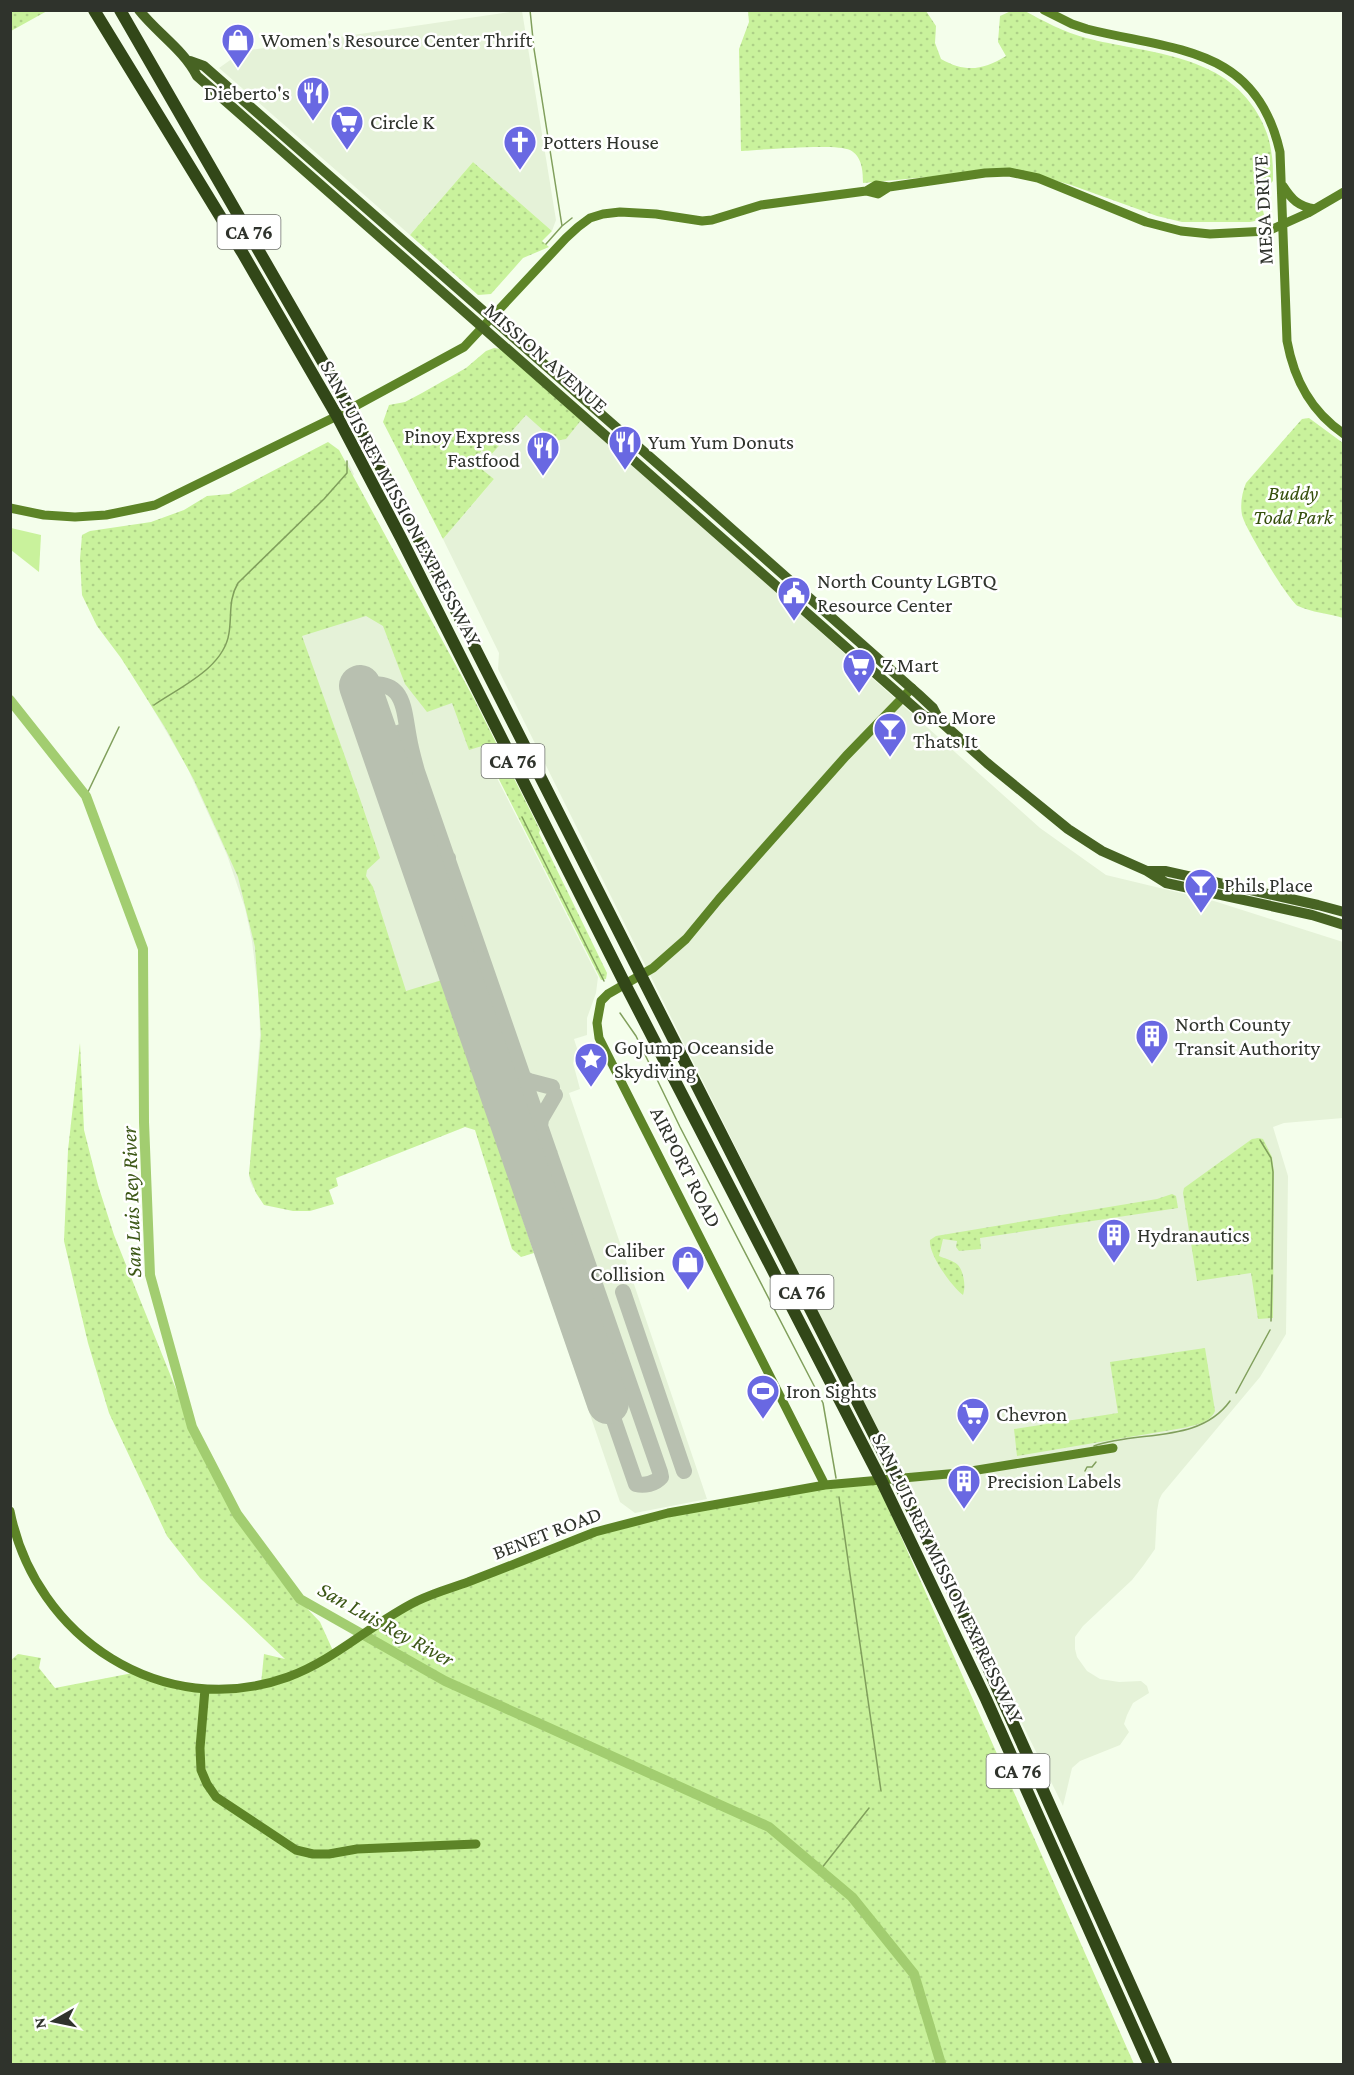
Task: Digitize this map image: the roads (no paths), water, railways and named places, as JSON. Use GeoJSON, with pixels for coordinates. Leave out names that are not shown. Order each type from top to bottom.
{"type":"FeatureCollection","features":[{"type":"Feature","properties":{"kind":"highway","name":"SAN LUIS REY MISSION EXPRESSWAY"},"geometry":{"type":"LineString","coordinates":[[94,10],[242,252],[337,416],[406,549],[625,984],[881,1480],[986,1699],[1149,2064]]}},
{"type":"Feature","properties":{"kind":"highway","name":"SAN LUIS REY MISSION EXPRESSWAY"},"geometry":{"type":"LineString","coordinates":[[122,10],[350,409],[444,587],[897,1479],[972,1632],[1166,2064]]}},
{"type":"Feature","properties":{"kind":"main road","name":"MISSION AVENUE"},"geometry":{"type":"LineString","coordinates":[[122,10],[150,25]]}},
{"type":"Feature","properties":{"kind":"main road","name":"MISSION AVENUE"},"geometry":{"type":"LineString","coordinates":[[139,10],[150,25],[190,61],[204,66],[912,688],[933,708],[940,721],[987,763],[1073,833],[1116,858],[1166,882],[1312,915],[1344,925]]}},
{"type":"Feature","properties":{"kind":"main road","name":"MESA DRIVE"},"geometry":{"type":"LineString","coordinates":[[1044,10],[1079,27],[1196,55],[1230,69],[1258,97],[1269,116],[1280,152],[1281,184],[1278,225],[1290,356],[1296,375],[1309,401],[1328,423],[1344,434]]}},
{"type":"Feature","properties":{"kind":"main road","name":"MISSION AVENUE"},"geometry":{"type":"LineString","coordinates":[[190,61],[197,76],[482,328],[924,716],[940,721]]}},
{"type":"Feature","properties":{"kind":"main road"},"geometry":{"type":"LineString","coordinates":[[10,508],[44,515],[75,517],[106,515],[155,505],[337,416],[464,347],[578,227],[597,216],[620,212],[656,214],[702,221],[712,220],[762,205],[866,191],[876,185],[889,187],[985,172],[1009,172],[1038,178],[1131,217],[1181,231],[1209,234],[1245,233],[1268,231],[1315,209],[1344,192]]}},
{"type":"Feature","properties":{"kind":"main road"},"geometry":{"type":"LineString","coordinates":[[1281,184],[1294,202],[1315,209]]}},
{"type":"Feature","properties":{"kind":"main road"},"geometry":{"type":"LineString","coordinates":[[721,537],[729,535],[757,551]]}},
{"type":"Feature","properties":{"kind":"main road"},"geometry":{"type":"LineString","coordinates":[[789,597],[801,598],[840,631],[852,635]]}},
{"type":"Feature","properties":{"kind":"main road","name":"AIRPORT ROAD"},"geometry":{"type":"LineString","coordinates":[[825,1485],[599,1038],[597,1023],[602,1001],[608,994],[664,960],[686,939],[718,899],[838,764],[912,688]]}},
{"type":"Feature","properties":{"kind":"main road","name":"MISSION AVENUE"},"geometry":{"type":"LineString","coordinates":[[1147,871],[1165,871],[1344,912]]}},
{"type":"Feature","properties":{"kind":"main road","name":"BENET ROAD"},"geometry":{"type":"LineString","coordinates":[[10,1511],[20,1551],[45,1597],[81,1637],[114,1660],[166,1682],[205,1689],[244,1688],[288,1677],[334,1654],[417,1601],[622,1523],[825,1485],[959,1473],[1113,1448]]}},
{"type":"Feature","properties":{"kind":"main road"},"geometry":{"type":"LineString","coordinates":[[205,1689],[200,1748],[201,1770],[207,1785],[216,1797],[296,1850],[313,1854],[329,1854],[357,1849],[476,1844]]}},
{"type":"Feature","properties":{"kind":"waterway"},"geometry":{"type":"LineString","coordinates":[[530,10],[562,226]]}},
{"type":"Feature","properties":{"kind":"waterway"},"geometry":{"type":"LineString","coordinates":[[546,244],[572,218]]}},
{"type":"Feature","properties":{"kind":"waterway"},"geometry":{"type":"LineString","coordinates":[[154,705],[188,684],[219,656],[229,633],[232,602],[238,583],[324,499],[347,473],[347,461]]}},
{"type":"Feature","properties":{"kind":"waterway","name":"San Luis Rey River"},"geometry":{"type":"LineString","coordinates":[[10,700],[86,796],[143,949],[144,1122],[150,1275],[192,1427],[237,1514],[300,1599],[445,1681],[769,1827],[852,1897],[914,1974],[941,2064]]}},
{"type":"Feature","properties":{"kind":"waterway"},"geometry":{"type":"LineString","coordinates":[[86,796],[119,727]]}},
{"type":"Feature","properties":{"kind":"waterway"},"geometry":{"type":"LineString","coordinates":[[522,817],[604,981]]}},
{"type":"Feature","properties":{"kind":"waterway"},"geometry":{"type":"LineString","coordinates":[[620,1013],[636,1036],[680,1127],[823,1403],[836,1478]]}},
{"type":"Feature","properties":{"kind":"waterway"},"geometry":{"type":"LineString","coordinates":[[1260,1140],[1271,1158],[1273,1172],[1272,1269]]}},
{"type":"Feature","properties":{"kind":"waterway"},"geometry":{"type":"LineString","coordinates":[[1271,1321],[1272,1275]]}},
{"type":"Feature","properties":{"kind":"waterway"},"geometry":{"type":"LineString","coordinates":[[1236,1393],[1270,1330]]}},
{"type":"Feature","properties":{"kind":"waterway"},"geometry":{"type":"LineString","coordinates":[[1094,1446],[1111,1441],[1185,1430],[1217,1415],[1230,1401]]}},
{"type":"Feature","properties":{"kind":"waterway"},"geometry":{"type":"LineString","coordinates":[[1085,1471],[1087,1467],[1092,1467],[1096,1462]]}},
{"type":"Feature","properties":{"kind":"waterway"},"geometry":{"type":"LineString","coordinates":[[839,1497],[881,1791]]}},
{"type":"Feature","properties":{"kind":"waterway"},"geometry":{"type":"LineString","coordinates":[[821,1869],[869,1808]]}},
{"type":"Feature","properties":{"kind":"place","name":"Women's Resource Center Thrift"},"geometry":{"type":"Point","coordinates":[238,69]}},
{"type":"Feature","properties":{"kind":"place","name":"Dieberto's"},"geometry":{"type":"Point","coordinates":[313,122]}},
{"type":"Feature","properties":{"kind":"place","name":"Circle K"},"geometry":{"type":"Point","coordinates":[347,151]}},
{"type":"Feature","properties":{"kind":"place","name":"Potters House"},"geometry":{"type":"Point","coordinates":[520,171]}},
{"type":"Feature","properties":{"kind":"place","name":"Yum Yum Donuts"},"geometry":{"type":"Point","coordinates":[625,471]}},
{"type":"Feature","properties":{"kind":"place","name":"Pinoy Express Fastfood"},"geometry":{"type":"Point","coordinates":[543,477]}},
{"type":"Feature","properties":{"kind":"place","name":"North County LGBTQ Resource Center"},"geometry":{"type":"Point","coordinates":[794,622]}},
{"type":"Feature","properties":{"kind":"place","name":"Z Mart"},"geometry":{"type":"Point","coordinates":[859,694]}},
{"type":"Feature","properties":{"kind":"place","name":"One More Thats It"},"geometry":{"type":"Point","coordinates":[890,758]}},
{"type":"Feature","properties":{"kind":"place","name":"Phils Place"},"geometry":{"type":"Point","coordinates":[1201,914]}},
{"type":"Feature","properties":{"kind":"place","name":"North County Transit Authority"},"geometry":{"type":"Point","coordinates":[1152,1065]}},
{"type":"Feature","properties":{"kind":"place","name":"GoJump Oceanside Skydiving"},"geometry":{"type":"Point","coordinates":[591,1088]}},
{"type":"Feature","properties":{"kind":"place","name":"Hydranautics"},"geometry":{"type":"Point","coordinates":[1114,1264]}},
{"type":"Feature","properties":{"kind":"place","name":"Caliber Collision"},"geometry":{"type":"Point","coordinates":[688,1291]}},
{"type":"Feature","properties":{"kind":"place","name":"Iron Sights"},"geometry":{"type":"Point","coordinates":[763,1420]}},
{"type":"Feature","properties":{"kind":"place","name":"Chevron"},"geometry":{"type":"Point","coordinates":[973,1443]}},
{"type":"Feature","properties":{"kind":"place","name":"Precision Labels"},"geometry":{"type":"Point","coordinates":[964,1510]}},
{"type":"Feature","properties":{"kind":"park label","name":"Buddy Todd Park"},"geometry":{"type":"Point","coordinates":[1293,505]}}]}
